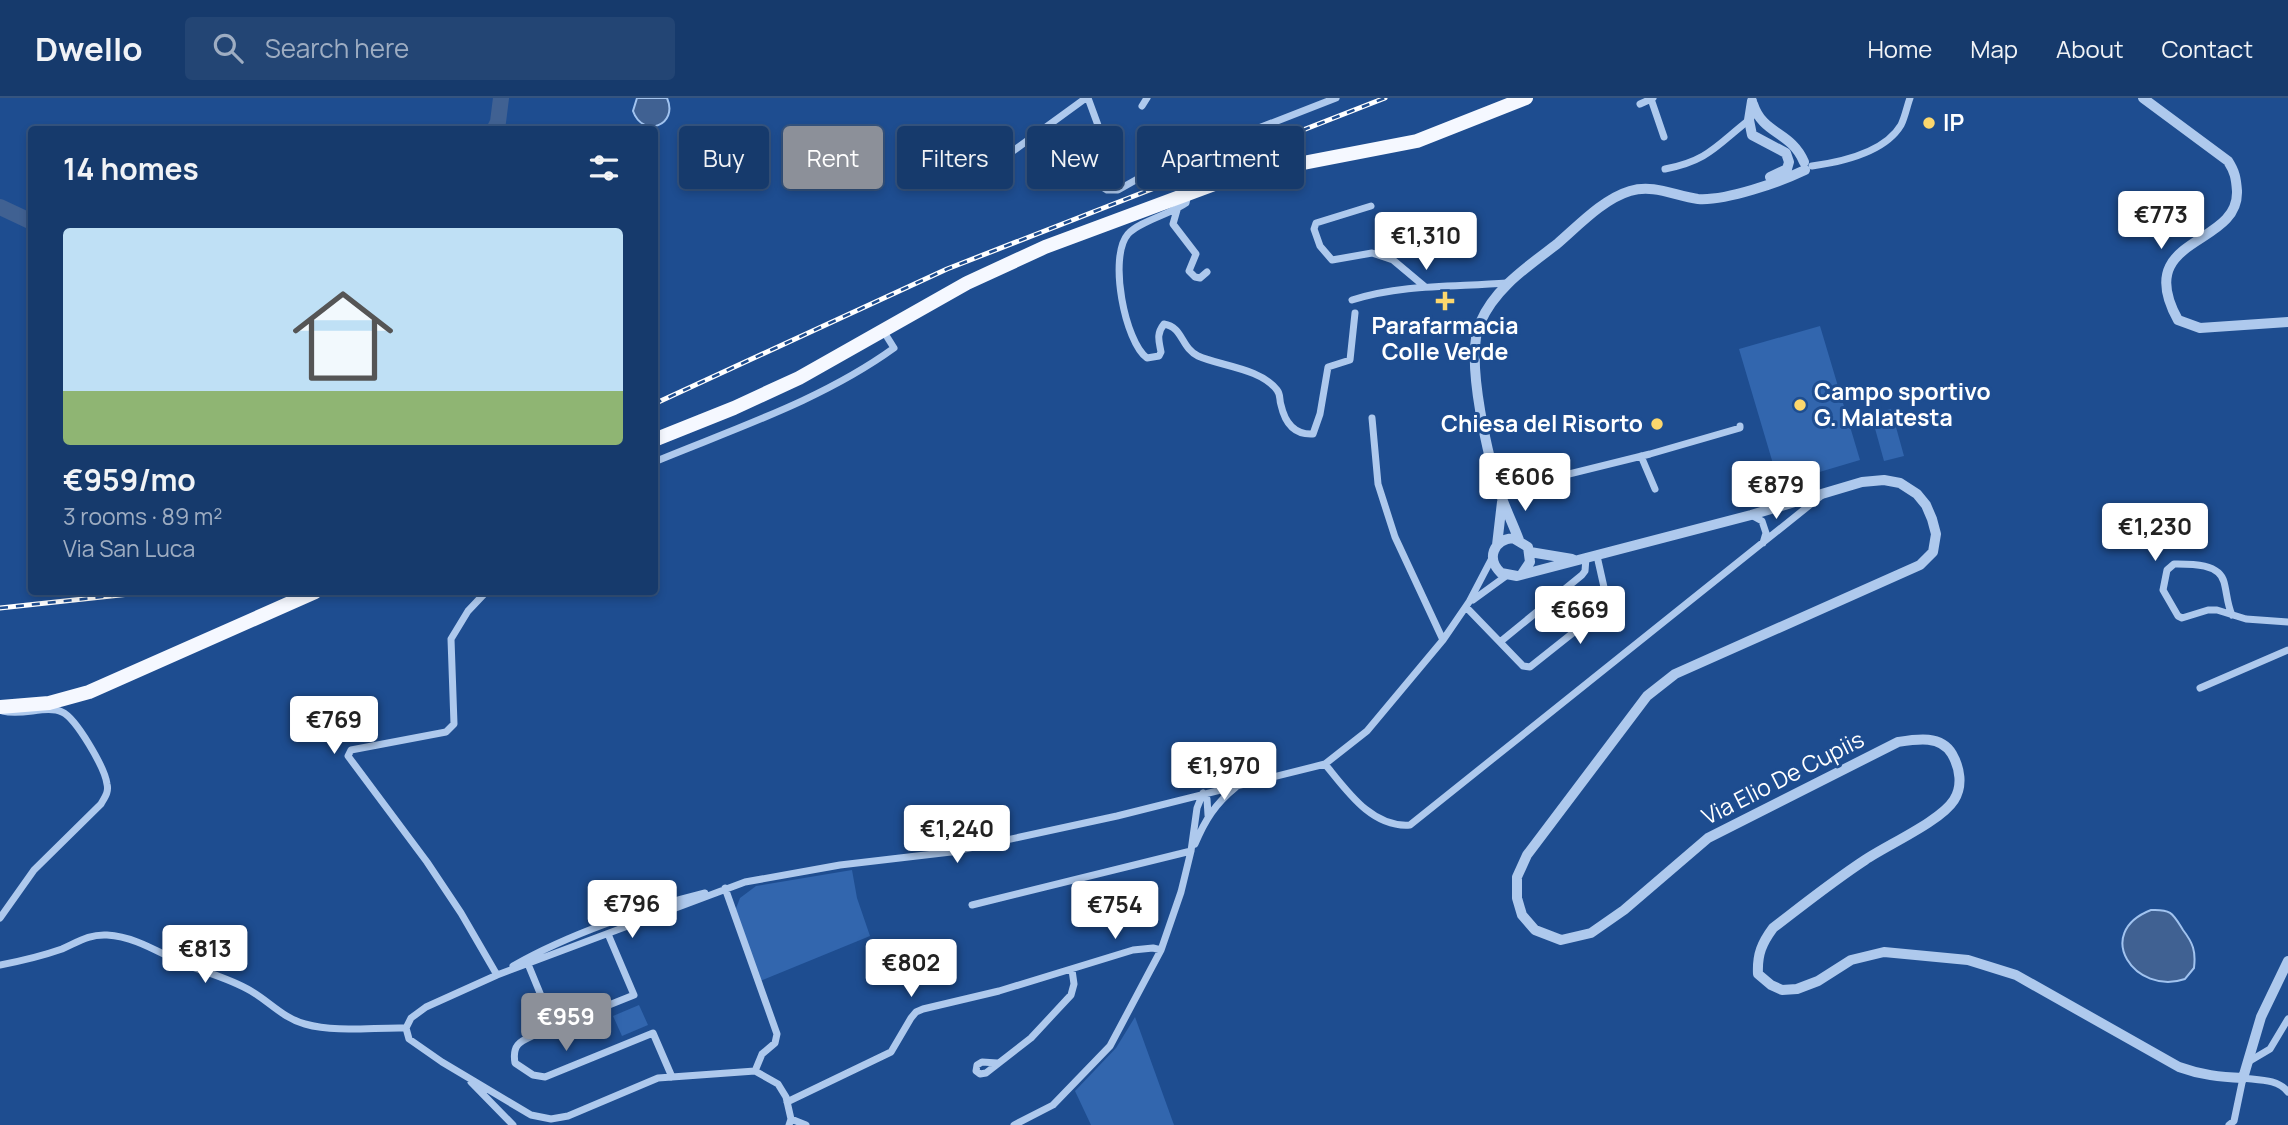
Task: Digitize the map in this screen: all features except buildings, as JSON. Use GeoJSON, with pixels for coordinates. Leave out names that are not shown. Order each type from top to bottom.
{"type":"FeatureCollection","features":[{"type":"Feature","properties":{"kind":"main road"},"geometry":{"type":"LineString","coordinates":[[658,438],[771,392],[1000,267],[1188,193],[1266,169],[1417,141],[1526,98]]}},
{"type":"Feature","properties":{"kind":"main road"},"geometry":{"type":"LineString","coordinates":[[0,709],[49,703],[89,692],[308,595]]}},
{"type":"Feature","properties":{"kind":"street"},"geometry":{"type":"LineString","coordinates":[[1013,151],[1087,98],[1106,147],[1105,159],[1096,183],[1107,190],[1118,190],[1141,177],[1215,145],[1336,98]]}},
{"type":"Feature","properties":{"kind":"street"},"geometry":{"type":"LineString","coordinates":[[1142,106],[1146,98]]}},
{"type":"Feature","properties":{"kind":"street"},"geometry":{"type":"LineString","coordinates":[[1640,104],[1652,98],[1664,137]]}},
{"type":"Feature","properties":{"kind":"street"},"geometry":{"type":"LineString","coordinates":[[1588,558],[1552,557],[1530,552],[1520,540],[1501,495],[1483,425],[1474,351],[1479,326],[1489,306],[1507,283],[1607,204],[1630,191],[1656,188],[1690,197],[1720,198],[1780,181],[1807,166],[1852,159],[1888,139],[1900,125],[1910,98]]}},
{"type":"Feature","properties":{"kind":"street"},"geometry":{"type":"LineString","coordinates":[[2143,98],[2228,161],[2236,174],[2237,199],[2230,217],[2175,256],[2166,277],[2170,305],[2178,320],[2200,328],[2288,322]]}},
{"type":"Feature","properties":{"kind":"street"},"geometry":{"type":"LineString","coordinates":[[1752,100],[1758,118],[1795,145],[1807,166]]}},
{"type":"Feature","properties":{"kind":"street"},"geometry":{"type":"LineString","coordinates":[[1720,198],[1744,184],[1787,169],[1789,162],[1786,153],[1752,135],[1749,120],[1752,100]]}},
{"type":"Feature","properties":{"kind":"street"},"geometry":{"type":"LineString","coordinates":[[1665,169],[1682,166],[1716,150],[1749,120]]}},
{"type":"Feature","properties":{"kind":"street"},"geometry":{"type":"LineString","coordinates":[[1188,193],[1186,203],[1178,209],[1131,231],[1125,239],[1120,255],[1118,277],[1124,308],[1138,350],[1147,358],[1158,356],[1161,352],[1159,330],[1164,324],[1171,325],[1178,330],[1189,350],[1198,356],[1236,366],[1271,384],[1278,391],[1280,404],[1292,429],[1301,435],[1313,434],[1320,414],[1328,367],[1350,360],[1355,313]]}},
{"type":"Feature","properties":{"kind":"street"},"geometry":{"type":"LineString","coordinates":[[1371,206],[1316,223],[1314,229],[1320,246],[1332,260],[1372,253],[1393,260],[1424,286]]}},
{"type":"Feature","properties":{"kind":"street"},"geometry":{"type":"LineString","coordinates":[[1178,209],[1173,224],[1196,254],[1189,271],[1200,278],[1207,272]]}},
{"type":"Feature","properties":{"kind":"street"},"geometry":{"type":"LineString","coordinates":[[1352,300],[1378,292],[1424,286],[1507,283]]}},
{"type":"Feature","properties":{"kind":"street"},"geometry":{"type":"LineString","coordinates":[[658,460],[831,388],[870,366],[894,348],[884,332]]}},
{"type":"Feature","properties":{"kind":"street"},"geometry":{"type":"LineString","coordinates":[[1372,418],[1378,484],[1391,524],[1443,640]]}},
{"type":"Feature","properties":{"kind":"street"},"geometry":{"type":"LineString","coordinates":[[1501,495],[1740,428],[1740,425]]}},
{"type":"Feature","properties":{"kind":"street"},"geometry":{"type":"LineString","coordinates":[[1641,456],[1655,489]]}},
{"type":"Feature","properties":{"kind":"street","name":"Via Elio De Cupiis"},"geometry":{"type":"LineString","coordinates":[[1522,574],[1751,515],[1862,482],[1884,480],[1900,483],[1917,494],[1926,505],[1936,534],[1933,552],[1920,565],[1675,674],[1647,696],[1527,855],[1517,877],[1517,898],[1522,915],[1535,930],[1561,940],[1591,933],[1624,910],[1708,838],[1898,742],[1935,740],[1950,750],[1957,765],[1960,785],[1954,801],[1937,817],[1865,860],[1773,928],[1762,943],[1757,959],[1758,974],[1782,990],[1797,989],[1818,981],[1851,960],[1884,952],[1968,960],[2016,975],[2179,1067],[2207,1076],[2244,1078]]}},
{"type":"Feature","properties":{"kind":"street"},"geometry":{"type":"LineString","coordinates":[[1325,764],[1349,793],[1379,820],[1395,826],[1410,825],[1824,494]]}},
{"type":"Feature","properties":{"kind":"street"},"geometry":{"type":"LineString","coordinates":[[498,975],[526,958],[564,941],[673,901],[778,874],[951,852],[1116,816],[1325,764],[1367,731],[1443,640],[1468,604],[1496,545],[1501,495]]}},
{"type":"Feature","properties":{"kind":"street"},"geometry":{"type":"LineString","coordinates":[[1751,515],[1762,521],[1766,533],[1763,544]]}},
{"type":"Feature","properties":{"kind":"street"},"geometry":{"type":"LineString","coordinates":[[1496,545],[1507,539],[1520,540]]}},
{"type":"Feature","properties":{"kind":"street"},"geometry":{"type":"LineString","coordinates":[[1468,604],[1506,576],[1522,574],[1530,562],[1530,552]]}},
{"type":"Feature","properties":{"kind":"street"},"geometry":{"type":"LineString","coordinates":[[1492,557],[1496,569],[1506,576]]}},
{"type":"Feature","properties":{"kind":"street"},"geometry":{"type":"LineString","coordinates":[[1468,604],[1523,666],[1530,667],[1606,608],[1607,600],[1588,558]]}},
{"type":"Feature","properties":{"kind":"street"},"geometry":{"type":"LineString","coordinates":[[1500,642],[1582,575],[1588,558]]}},
{"type":"Feature","properties":{"kind":"street"},"geometry":{"type":"LineString","coordinates":[[2232,615],[2223,579],[2216,570],[2182,564],[2174,564],[2167,570],[2163,590],[2178,616],[2188,617],[2208,610],[2217,610],[2232,615],[2246,619],[2288,622]]}},
{"type":"Feature","properties":{"kind":"street"},"geometry":{"type":"LineString","coordinates":[[483,595],[468,611],[451,639],[454,724],[446,732],[351,750],[348,756],[434,872],[498,975]]}},
{"type":"Feature","properties":{"kind":"street"},"geometry":{"type":"LineString","coordinates":[[2200,688],[2288,650]]}},
{"type":"Feature","properties":{"kind":"street"},"geometry":{"type":"LineString","coordinates":[[0,709],[15,714],[54,710],[64,713],[74,721],[108,785],[107,795],[101,804],[34,870],[0,918]]}},
{"type":"Feature","properties":{"kind":"street"},"geometry":{"type":"LineString","coordinates":[[1014,1125],[1054,1105],[1111,1046],[1161,950],[1192,851],[1208,816],[1219,800],[1238,784]]}},
{"type":"Feature","properties":{"kind":"street"},"geometry":{"type":"LineString","coordinates":[[1192,851],[1195,815],[1203,793]]}},
{"type":"Feature","properties":{"kind":"street"},"geometry":{"type":"LineString","coordinates":[[1203,793],[1207,799],[1208,816]]}},
{"type":"Feature","properties":{"kind":"street"},"geometry":{"type":"LineString","coordinates":[[1178,800],[1186,800],[1193,805],[1195,815]]}},
{"type":"Feature","properties":{"kind":"street"},"geometry":{"type":"LineString","coordinates":[[972,905],[1192,851]]}},
{"type":"Feature","properties":{"kind":"street"},"geometry":{"type":"LineString","coordinates":[[725,888],[498,975],[426,1007],[411,1018],[406,1028],[409,1039],[466,1077],[531,1115],[551,1119],[568,1116],[658,1078],[755,1071],[778,1084],[787,1102],[790,1122],[806,1125]]}},
{"type":"Feature","properties":{"kind":"street"},"geometry":{"type":"LineString","coordinates":[[725,888],[777,1034],[775,1043],[762,1054],[755,1071]]}},
{"type":"Feature","properties":{"kind":"street"},"geometry":{"type":"LineString","coordinates":[[608,934],[635,995],[518,1043],[513,1051],[516,1063],[533,1076],[545,1076],[653,1032],[673,1077]]}},
{"type":"Feature","properties":{"kind":"street"},"geometry":{"type":"LineString","coordinates":[[0,965],[61,949],[87,936],[108,935],[158,949],[185,964],[217,974],[252,991],[280,1013],[306,1025],[406,1028]]}},
{"type":"Feature","properties":{"kind":"street"},"geometry":{"type":"LineString","coordinates":[[787,1102],[891,1052],[916,1012],[1072,970],[1133,950],[1161,950]]}},
{"type":"Feature","properties":{"kind":"street"},"geometry":{"type":"LineString","coordinates":[[2229,1125],[2234,1121],[2261,1017],[2288,961]]}},
{"type":"Feature","properties":{"kind":"street"},"geometry":{"type":"LineString","coordinates":[[528,964],[549,1016],[549,1024],[543,1032]]}},
{"type":"Feature","properties":{"kind":"street"},"geometry":{"type":"LineString","coordinates":[[997,1063],[1031,1038],[1071,995],[1074,984],[1072,970]]}},
{"type":"Feature","properties":{"kind":"street"},"geometry":{"type":"LineString","coordinates":[[2248,1062],[2270,1049],[2288,1019]]}},
{"type":"Feature","properties":{"kind":"street"},"geometry":{"type":"LineString","coordinates":[[466,1077],[513,1125]]}},
{"type":"Feature","properties":{"kind":"street"},"geometry":{"type":"LineString","coordinates":[[2244,1078],[2274,1082],[2288,1092]]}},
{"type":"Feature","properties":{"kind":"shaded area"},"geometry":{"type":"Polygon","coordinates":[[[637,98],[667,98],[668,115],[664,121],[651,126],[638,120],[633,111],[637,98]]]}},
{"type":"Feature","properties":{"kind":"shaded area","name":"Campo sportivo G. Malatesta"},"geometry":{"type":"Polygon","coordinates":[[[1820,326],[1860,460],[1779,484],[1739,349],[1820,326]]]}},
{"type":"Feature","properties":{"kind":"shaded area"},"geometry":{"type":"Polygon","coordinates":[[[1891,409],[1904,456],[1884,461],[1871,414],[1891,409]]]}},
{"type":"Feature","properties":{"kind":"shaded area"},"geometry":{"type":"Polygon","coordinates":[[[852,870],[857,898],[870,936],[760,981],[735,911],[740,898],[756,886],[852,870]]]}},
{"type":"Feature","properties":{"kind":"shaded area"},"geometry":{"type":"Polygon","coordinates":[[[2151,910],[2163,910],[2171,914],[2191,943],[2194,968],[2185,979],[2167,982],[2150,979],[2137,971],[2127,960],[2123,946],[2124,933],[2133,920],[2151,910]]]}},
{"type":"Feature","properties":{"kind":"shaded area"},"geometry":{"type":"Polygon","coordinates":[[[639,1005],[648,1025],[622,1036],[613,1016],[639,1005]]]}},
{"type":"Feature","properties":{"kind":"shaded area"},"geometry":{"type":"Polygon","coordinates":[[[1135,1017],[1174,1125],[1091,1125],[1075,1091],[1116,1048],[1135,1017]]]}},
{"type":"Feature","properties":{"kind":"waterway"},"geometry":{"type":"LineString","coordinates":[[496,126],[501,98]]}},
{"type":"Feature","properties":{"kind":"waterway"},"geometry":{"type":"LineString","coordinates":[[0,207],[28,220]]}},
{"type":"Feature","properties":{"kind":"railway"},"geometry":{"type":"LineString","coordinates":[[658,402],[947,269],[1385,98]]}},
{"type":"Feature","properties":{"kind":"railway"},"geometry":{"type":"LineString","coordinates":[[0,608],[120,595]]}},
{"type":"Feature","properties":{"kind":"place","name":"IP"},"geometry":{"type":"Point","coordinates":[1929,123]}},
{"type":"Feature","properties":{"kind":"place","name":"Parafarmacia Colle Verde"},"geometry":{"type":"Point","coordinates":[1445,301]}},
{"type":"Feature","properties":{"kind":"place","name":"Campo sportivo G. Malatesta"},"geometry":{"type":"Point","coordinates":[1800,405]}},
{"type":"Feature","properties":{"kind":"place","name":"Chiesa del Risorto"},"geometry":{"type":"Point","coordinates":[1657,424]}}]}
